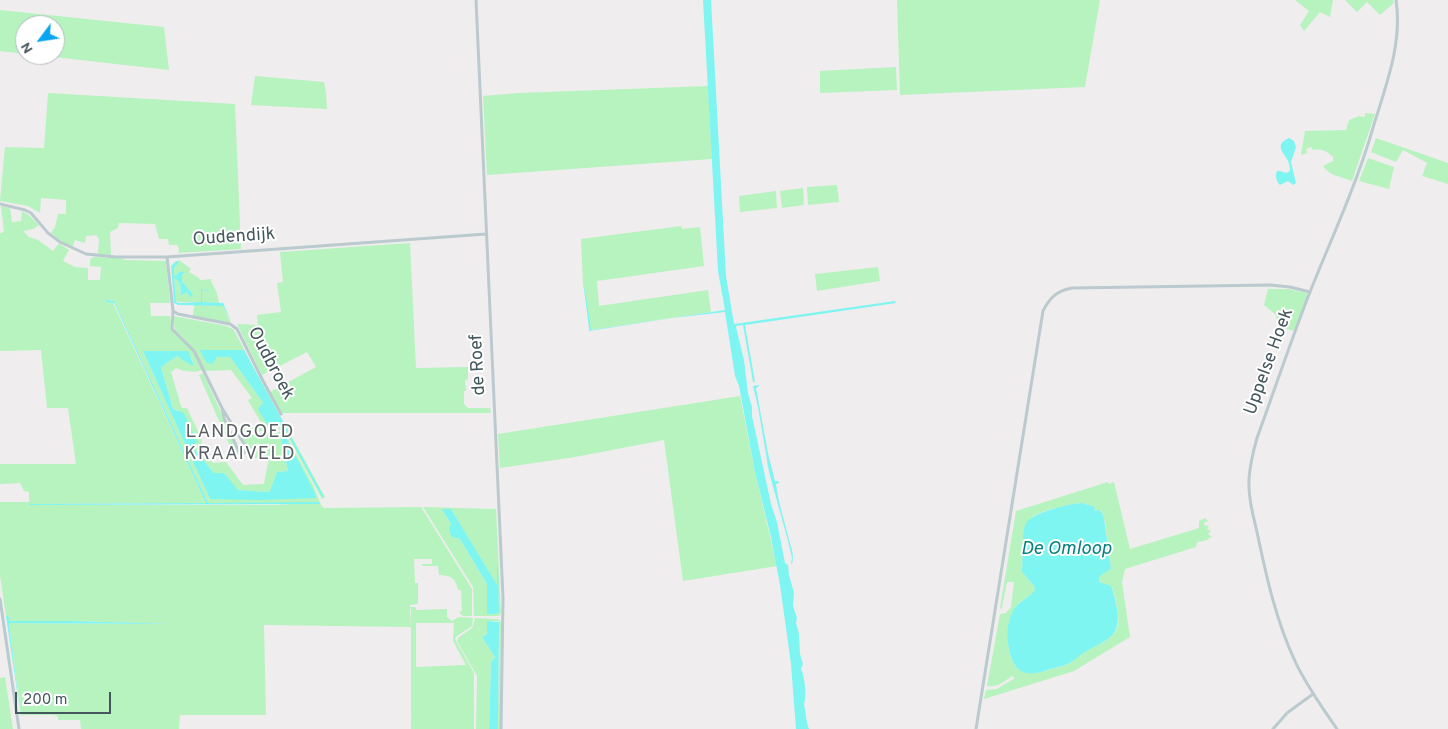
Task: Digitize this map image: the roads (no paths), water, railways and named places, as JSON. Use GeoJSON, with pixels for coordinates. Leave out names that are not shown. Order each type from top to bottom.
{"type":"FeatureCollection","features":[{"type":"Feature","properties":{"kind":"street","name":"de Roef"},"geometry":{"type":"LineString","coordinates":[[476,0],[503,598],[501,729]]}},
{"type":"Feature","properties":{"kind":"street","name":"Uppelse Hoek"},"geometry":{"type":"LineString","coordinates":[[1337,729],[1313,694],[1294,659],[1281,626],[1250,500],[1249,481],[1257,438],[1310,292],[1363,162],[1389,77],[1398,28],[1396,0]]}},
{"type":"Feature","properties":{"kind":"street","name":"Oudendijk"},"geometry":{"type":"LineString","coordinates":[[0,204],[31,213],[48,233],[60,242],[86,254],[116,257],[168,257],[486,234]]}},
{"type":"Feature","properties":{"kind":"street"},"geometry":{"type":"LineString","coordinates":[[168,257],[172,329],[194,351],[222,408],[246,447],[243,454],[239,452],[224,418],[222,408]]}},
{"type":"Feature","properties":{"kind":"street"},"geometry":{"type":"LineString","coordinates":[[976,729],[1043,310],[1051,298],[1063,290],[1072,288],[1270,285],[1310,292]]}},
{"type":"Feature","properties":{"kind":"street","name":"Oudbroek"},"geometry":{"type":"LineString","coordinates":[[172,311],[176,314],[230,324],[237,329],[281,414]]}},
{"type":"Feature","properties":{"kind":"street"},"geometry":{"type":"LineString","coordinates":[[0,599],[19,729]]}},
{"type":"Feature","properties":{"kind":"street"},"geometry":{"type":"LineString","coordinates":[[1273,729],[1287,714],[1313,694]]}},
{"type":"Feature","properties":{"kind":"water"},"geometry":{"type":"Polygon","coordinates":[[[703,0],[711,0],[726,276],[734,324],[895,301],[896,303],[745,325],[755,382],[753,382],[743,325],[736,326],[744,360],[752,416],[771,504],[794,593],[793,606],[797,618],[800,654],[803,664],[801,669],[805,687],[804,704],[809,729],[796,729],[791,664],[780,585],[771,537],[755,472],[739,386],[735,376],[725,312],[589,331],[584,289],[591,330],[725,310],[718,271],[703,0]]]}},
{"type":"Feature","properties":{"kind":"water"},"geometry":{"type":"Polygon","coordinates":[[[1289,138],[1294,141],[1296,147],[1291,162],[1296,183],[1293,185],[1288,181],[1280,185],[1276,178],[1277,171],[1286,173],[1290,171],[1290,166],[1281,148],[1282,143],[1289,138]]]}},
{"type":"Feature","properties":{"kind":"water"},"geometry":{"type":"Polygon","coordinates":[[[176,261],[179,262],[174,268],[174,276],[185,272],[182,275],[182,281],[193,295],[190,297],[187,292],[181,296],[180,283],[174,277],[176,302],[201,302],[201,284],[202,290],[213,289],[202,291],[202,302],[223,303],[231,321],[223,306],[178,305],[174,303],[171,266],[176,261]]]}},
{"type":"Feature","properties":{"kind":"water"},"geometry":{"type":"Polygon","coordinates":[[[106,300],[114,301],[208,503],[319,502],[320,504],[30,505],[206,503],[114,303],[106,302],[106,300]]]}},
{"type":"Feature","properties":{"kind":"water"},"geometry":{"type":"Polygon","coordinates":[[[200,350],[244,350],[324,497],[322,497],[285,429],[280,428],[278,425],[267,424],[258,409],[263,403],[262,401],[230,357],[217,357],[212,364],[206,362],[200,350]]]}},
{"type":"Feature","properties":{"kind":"water"},"geometry":{"type":"Polygon","coordinates":[[[143,351],[188,351],[194,365],[177,356],[161,367],[173,409],[184,413],[197,442],[192,447],[214,473],[224,473],[238,490],[270,491],[277,472],[288,471],[281,434],[287,439],[316,498],[210,499],[143,351]]]}},
{"type":"Feature","properties":{"kind":"water"},"geometry":{"type":"Polygon","coordinates":[[[759,385],[756,388],[768,453],[775,481],[779,483],[776,484],[792,550],[792,564],[788,541],[769,472],[753,386],[759,385]]]}},
{"type":"Feature","properties":{"kind":"water","name":"De Omloop"},"geometry":{"type":"Polygon","coordinates":[[[1082,503],[1095,507],[1094,510],[1096,511],[1098,509],[1104,518],[1111,568],[1101,575],[1099,579],[1100,582],[1112,588],[1118,612],[1117,626],[1108,639],[1070,663],[1043,672],[1024,672],[1015,665],[1011,658],[1007,635],[1009,620],[1015,608],[1035,590],[1034,586],[1022,572],[1025,525],[1029,520],[1042,513],[1082,503]]]}},
{"type":"Feature","properties":{"kind":"water"},"geometry":{"type":"Polygon","coordinates":[[[442,509],[451,509],[497,585],[498,567],[499,613],[487,614],[487,584],[460,539],[452,537],[449,530],[451,524],[442,509]]]}},
{"type":"Feature","properties":{"kind":"water"},"geometry":{"type":"Polygon","coordinates":[[[6,616],[8,616],[10,621],[174,624],[9,623],[20,711],[6,616]]]}},
{"type":"Feature","properties":{"kind":"water"},"geometry":{"type":"Polygon","coordinates":[[[488,621],[499,622],[498,729],[489,729],[491,662],[495,657],[482,637],[487,634],[488,621]]]}},
{"type":"Feature","properties":{"kind":"district","name":"LANDGOED KRAAIVELD"},"geometry":{"type":"Point","coordinates":[240,444]}}]}
